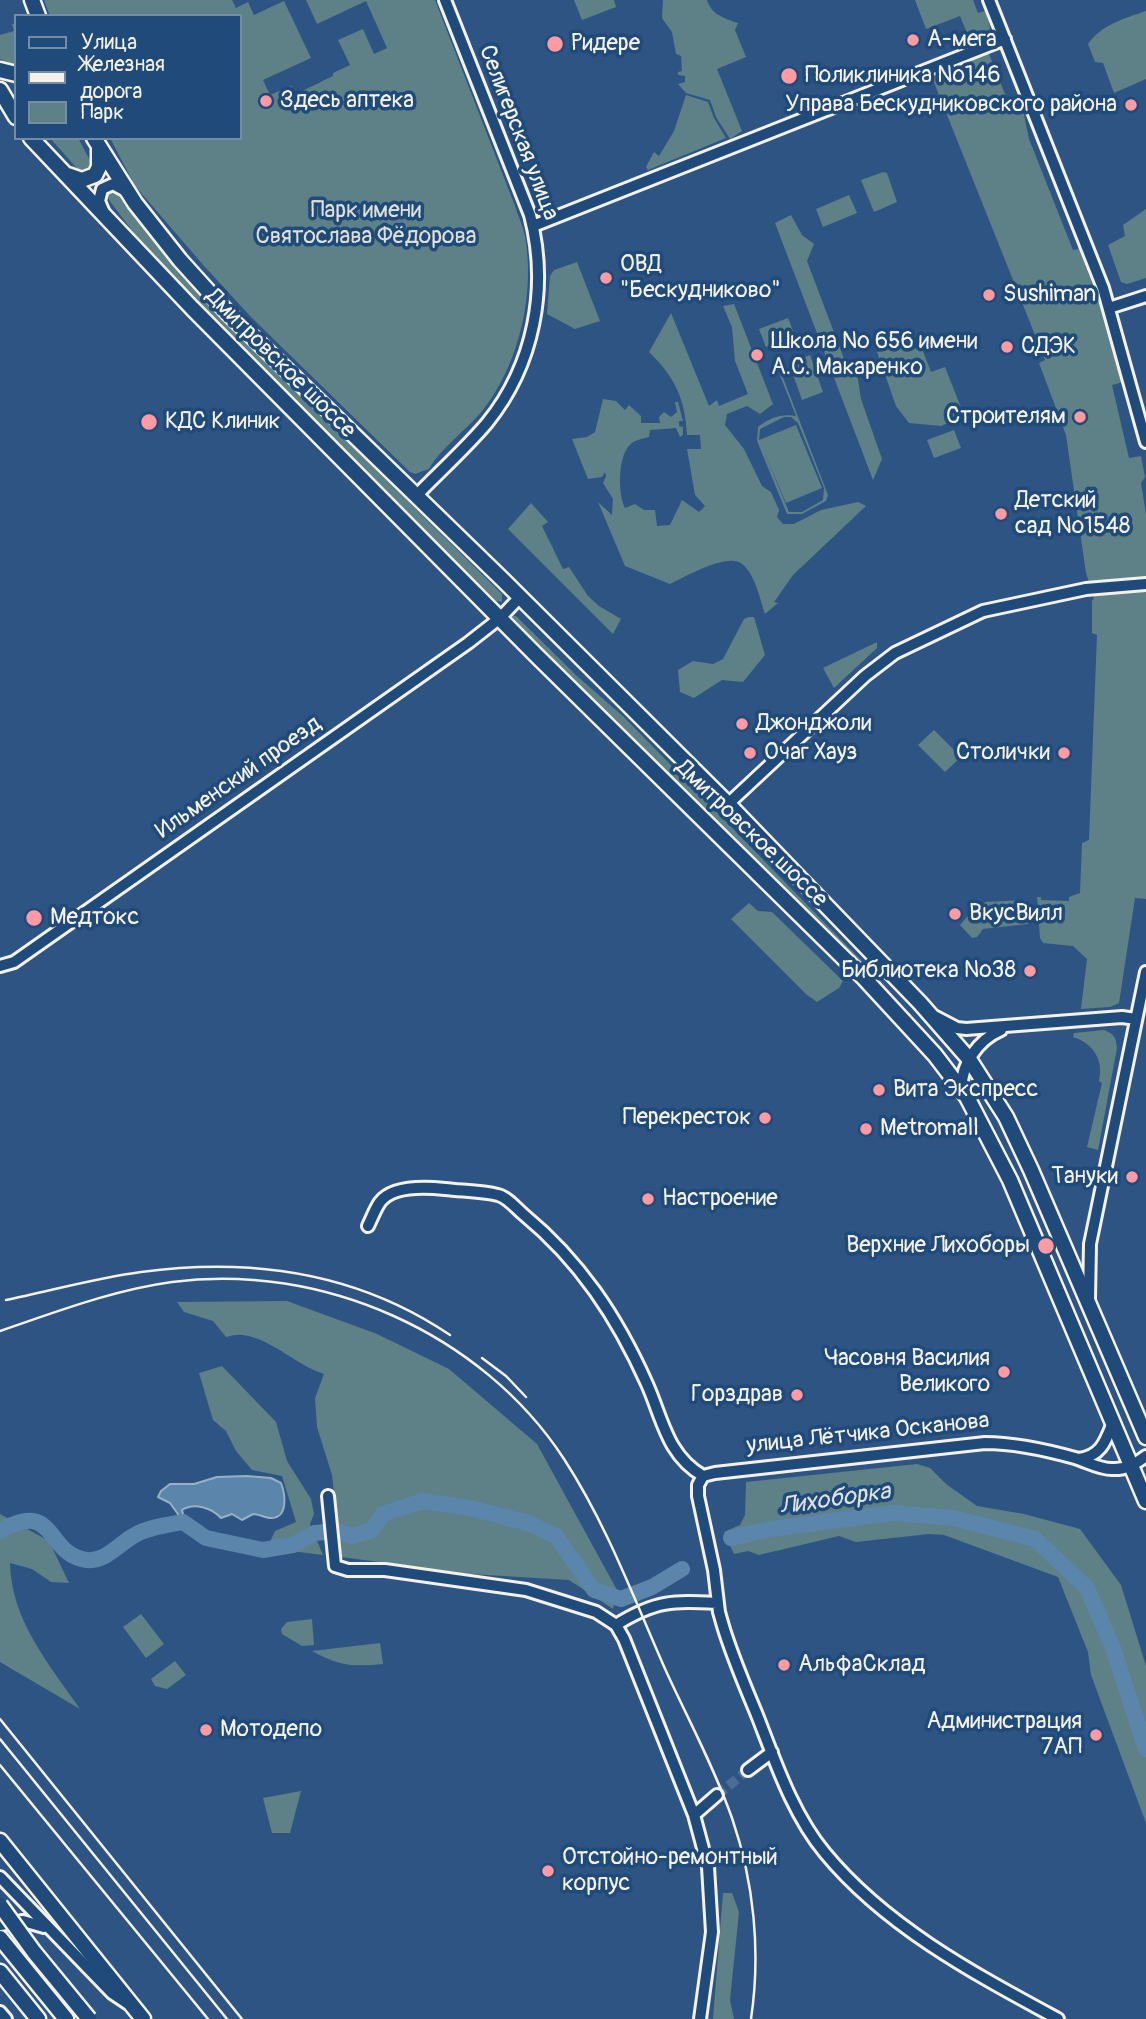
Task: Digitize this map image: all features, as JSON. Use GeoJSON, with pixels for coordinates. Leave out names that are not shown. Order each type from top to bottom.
{"type":"FeatureCollection","features":[{"type":"Feature","properties":{"kind":"main road"},"geometry":{"type":"LineString","coordinates":[[0,90],[14,116]]}},
{"type":"Feature","properties":{"kind":"main road"},"geometry":{"type":"LineString","coordinates":[[0,104],[14,118]]}},
{"type":"Feature","properties":{"kind":"main road","name":"Дмитровское шоссе"},"geometry":{"type":"LineString","coordinates":[[33,140],[192,308],[906,1021],[962,1090],[985,1129],[1010,1180],[1112,1424],[1145,1495]]}},
{"type":"Feature","properties":{"kind":"main road"},"geometry":{"type":"LineString","coordinates":[[66,174],[79,180],[89,179],[97,173],[95,146]]}},
{"type":"Feature","properties":{"kind":"main road","name":"Дмитровское шоссе"},"geometry":{"type":"LineString","coordinates":[[95,146],[180,260],[227,313],[520,597],[728,804],[930,1014],[969,1059],[1006,1117],[1146,1437]]}},
{"type":"Feature","properties":{"kind":"main road"},"geometry":{"type":"LineString","coordinates":[[0,1841],[140,2015]]}},
{"type":"Feature","properties":{"kind":"main road"},"geometry":{"type":"LineString","coordinates":[[0,1905],[33,1952],[89,2019]]}},
{"type":"Feature","properties":{"kind":"main road"},"geometry":{"type":"LineString","coordinates":[[0,1938],[66,2019]]}},
{"type":"Feature","properties":{"kind":"main road"},"geometry":{"type":"LineString","coordinates":[[0,1972],[38,2019]]}},
{"type":"Feature","properties":{"kind":"street","name":"Селигерская улица"},"geometry":{"type":"LineString","coordinates":[[416,496],[486,424],[504,398],[523,362],[538,296],[538,265],[533,226],[445,0]]}},
{"type":"Feature","properties":{"kind":"street"},"geometry":{"type":"LineString","coordinates":[[989,0],[1109,307],[1146,442]]}},
{"type":"Feature","properties":{"kind":"street"},"geometry":{"type":"LineString","coordinates":[[533,226],[1005,39]]}},
{"type":"Feature","properties":{"kind":"street"},"geometry":{"type":"LineString","coordinates":[[107,218],[100,204],[102,189],[113,184],[128,193]]}},
{"type":"Feature","properties":{"kind":"street"},"geometry":{"type":"LineString","coordinates":[[1109,307],[1146,296]]}},
{"type":"Feature","properties":{"kind":"street"},"geometry":{"type":"LineString","coordinates":[[728,804],[865,676],[895,653],[983,611],[1086,589],[1146,583]]}},
{"type":"Feature","properties":{"kind":"street"},"geometry":{"type":"LineString","coordinates":[[500,618],[520,597]]}},
{"type":"Feature","properties":{"kind":"street","name":"Ильменский проезд"},"geometry":{"type":"LineString","coordinates":[[0,967],[14,962],[500,618]]}},
{"type":"Feature","properties":{"kind":"street"},"geometry":{"type":"LineString","coordinates":[[1090,1305],[1090,1244],[1146,971]]}},
{"type":"Feature","properties":{"kind":"street"},"geometry":{"type":"LineString","coordinates":[[930,1014],[957,1028],[1010,1027],[1122,1017],[1136,1019]]}},
{"type":"Feature","properties":{"kind":"street"},"geometry":{"type":"LineString","coordinates":[[962,1090],[964,1070],[969,1059],[984,1041],[1010,1027]]}},
{"type":"Feature","properties":{"kind":"street"},"geometry":{"type":"LineString","coordinates":[[368,1226],[380,1202],[390,1194],[405,1190],[435,1188],[501,1195],[543,1231],[579,1269],[605,1303],[646,1383],[672,1448],[692,1470],[704,1476],[698,1485],[698,1496],[724,1631],[772,1752],[809,1831],[842,1873],[868,1897],[936,1949],[1058,2019]]}},
{"type":"Feature","properties":{"kind":"street"},"geometry":{"type":"LineString","coordinates":[[1079,1459],[1088,1458],[1099,1451],[1112,1424]]}},
{"type":"Feature","properties":{"kind":"street","name":"улица Лётчика Осканова"},"geometry":{"type":"LineString","coordinates":[[704,1476],[985,1443],[1016,1445],[1079,1459],[1099,1467],[1131,1467]]}},
{"type":"Feature","properties":{"kind":"street"},"geometry":{"type":"LineString","coordinates":[[1131,1467],[1146,1456]]}},
{"type":"Feature","properties":{"kind":"street"},"geometry":{"type":"LineString","coordinates":[[328,1496],[335,1566],[348,1570],[385,1570],[526,1590],[596,1612],[616,1625],[694,1815],[708,1867],[712,1932],[700,2019]]}},
{"type":"Feature","properties":{"kind":"street"},"geometry":{"type":"LineString","coordinates":[[616,1625],[656,1604],[680,1601],[718,1603]]}},
{"type":"Feature","properties":{"kind":"street"},"geometry":{"type":"LineString","coordinates":[[748,1770],[772,1752]]}},
{"type":"Feature","properties":{"kind":"street"},"geometry":{"type":"LineString","coordinates":[[694,1815],[717,1795]]}},
{"type":"Feature","properties":{"kind":"street"},"geometry":{"type":"LineString","coordinates":[[0,1877],[112,1993],[140,2015]]}},
{"type":"Feature","properties":{"kind":"street"},"geometry":{"type":"LineString","coordinates":[[0,1926],[15,1921],[31,1922],[52,1933]]}},
{"type":"Feature","properties":{"kind":"street"},"geometry":{"type":"LineString","coordinates":[[0,2012],[6,2019]]}},
{"type":"Feature","properties":{"kind":"green space","name":"Парк имени Святослава Фёдорова"},"geometry":{"type":"Polygon","coordinates":[[[44,0],[232,0],[236,8],[248,2],[254,15],[284,1],[311,58],[263,80],[270,95],[291,86],[296,94],[350,65],[338,40],[363,29],[374,54],[387,48],[366,1],[317,24],[306,0],[435,0],[523,229],[528,257],[528,280],[516,347],[498,388],[486,406],[429,469],[415,474],[410,472],[252,318],[135,186],[111,140],[242,140],[242,14],[49,14],[44,0]]]}},
{"type":"Feature","properties":{"kind":"green space"},"geometry":{"type":"Polygon","coordinates":[[[574,0],[614,0],[616,7],[582,20],[574,0]]]}},
{"type":"Feature","properties":{"kind":"green space"},"geometry":{"type":"Polygon","coordinates":[[[663,0],[707,0],[715,12],[738,23],[735,30],[746,57],[717,69],[742,131],[730,139],[716,117],[710,100],[686,93],[678,84],[685,82],[685,76],[678,75],[678,72],[682,71],[681,56],[676,54],[672,32],[662,18],[663,0]]]}},
{"type":"Feature","properties":{"kind":"green space"},"geometry":{"type":"Polygon","coordinates":[[[915,0],[973,0],[978,13],[985,11],[989,32],[984,39],[972,45],[960,16],[926,29],[915,0]]]}},
{"type":"Feature","properties":{"kind":"green space"},"geometry":{"type":"Polygon","coordinates":[[[1146,11],[1146,79],[1114,93],[1103,63],[1095,62],[1088,44],[1107,27],[1146,11]]]}},
{"type":"Feature","properties":{"kind":"green space"},"geometry":{"type":"Polygon","coordinates":[[[14,31],[14,66],[0,59],[0,35],[14,31]]]}},
{"type":"Feature","properties":{"kind":"green space"},"geometry":{"type":"Polygon","coordinates":[[[989,54],[1011,109],[1022,105],[1029,139],[1073,250],[1079,249],[1105,317],[1123,382],[1112,385],[1129,458],[1141,456],[1145,477],[1141,483],[1146,514],[1146,899],[1135,898],[1119,1003],[1110,1007],[1081,1009],[1087,959],[1073,946],[1043,943],[1040,938],[1037,897],[1041,897],[1041,900],[1069,901],[1069,897],[1080,893],[1082,843],[1089,840],[1097,635],[1092,633],[1094,598],[1086,573],[1066,435],[1039,363],[1045,360],[931,75],[989,54]]]}},
{"type":"Feature","properties":{"kind":"green space"},"geometry":{"type":"Polygon","coordinates":[[[686,95],[708,102],[726,138],[648,170],[646,167],[654,152],[659,156],[674,131],[686,95]]]}},
{"type":"Feature","properties":{"kind":"green space"},"geometry":{"type":"Polygon","coordinates":[[[52,140],[79,140],[92,164],[89,172],[81,173],[52,140]]]}},
{"type":"Feature","properties":{"kind":"green space"},"geometry":{"type":"Polygon","coordinates":[[[887,173],[897,202],[874,212],[861,180],[887,173]]]}},
{"type":"Feature","properties":{"kind":"green space"},"geometry":{"type":"Polygon","coordinates":[[[115,191],[189,283],[221,317],[502,594],[502,602],[496,601],[181,286],[136,236],[109,200],[108,195],[115,191]]]}},
{"type":"Feature","properties":{"kind":"green space"},"geometry":{"type":"Polygon","coordinates":[[[849,195],[857,213],[823,227],[816,209],[849,195]]]}},
{"type":"Feature","properties":{"kind":"green space"},"geometry":{"type":"Polygon","coordinates":[[[1146,209],[1146,278],[1127,284],[1121,282],[1108,245],[1125,236],[1123,225],[1146,209]]]}},
{"type":"Feature","properties":{"kind":"green space"},"geometry":{"type":"Polygon","coordinates":[[[791,215],[802,235],[814,244],[807,261],[846,364],[855,361],[861,399],[882,459],[873,480],[775,223],[791,215]]]}},
{"type":"Feature","properties":{"kind":"green space"},"geometry":{"type":"Polygon","coordinates":[[[577,262],[600,321],[575,329],[547,314],[550,276],[554,270],[577,262]]]}},
{"type":"Feature","properties":{"kind":"green space"},"geometry":{"type":"Polygon","coordinates":[[[734,304],[773,404],[760,414],[747,406],[727,414],[725,425],[744,449],[762,486],[771,492],[779,510],[777,517],[783,524],[794,524],[821,510],[858,502],[866,506],[793,575],[774,602],[778,603],[765,614],[747,568],[736,561],[717,563],[670,584],[625,566],[598,502],[612,515],[613,499],[603,483],[605,472],[602,477],[588,479],[572,439],[587,437],[595,432],[603,399],[616,401],[625,410],[629,405],[641,416],[641,423],[660,423],[659,417],[664,412],[671,417],[677,412],[675,402],[678,402],[683,421],[679,421],[679,426],[683,427],[683,435],[680,437],[676,428],[650,430],[649,437],[630,445],[622,460],[621,494],[625,508],[635,504],[644,510],[655,510],[657,526],[670,525],[682,500],[699,512],[705,506],[695,495],[687,449],[701,449],[700,435],[687,435],[684,410],[677,389],[666,370],[649,352],[671,313],[709,406],[717,400],[719,406],[748,394],[735,361],[732,327],[723,306],[734,304]]]}},
{"type":"Feature","properties":{"kind":"green space"},"geometry":{"type":"Polygon","coordinates":[[[788,318],[795,336],[766,347],[759,329],[788,318]]]}},
{"type":"Feature","properties":{"kind":"green space"},"geometry":{"type":"Polygon","coordinates":[[[903,342],[907,352],[921,346],[931,372],[945,367],[964,415],[962,417],[941,426],[909,423],[896,406],[877,352],[903,342]]]}},
{"type":"Feature","properties":{"kind":"green space"},"geometry":{"type":"Polygon","coordinates":[[[810,355],[823,392],[802,400],[789,363],[810,355]]]}},
{"type":"Feature","properties":{"kind":"green space"},"geometry":{"type":"Polygon","coordinates":[[[779,367],[828,495],[826,501],[802,514],[787,514],[757,441],[758,427],[762,424],[781,416],[796,416],[777,368],[779,367]],[[784,417],[760,429],[759,440],[796,425],[822,488],[786,503],[763,449],[789,512],[802,512],[823,500],[824,488],[798,423],[791,417],[784,417]]]}},
{"type":"Feature","properties":{"kind":"green space"},"geometry":{"type":"Polygon","coordinates":[[[954,430],[961,448],[934,458],[927,440],[954,430]]]}},
{"type":"Feature","properties":{"kind":"green space"},"geometry":{"type":"Polygon","coordinates":[[[531,503],[548,522],[542,526],[563,569],[569,567],[588,596],[621,619],[613,634],[508,529],[531,503]]]}},
{"type":"Feature","properties":{"kind":"green space"},"geometry":{"type":"Polygon","coordinates":[[[513,616],[624,717],[893,993],[512,620],[513,616]]]}},
{"type":"Feature","properties":{"kind":"green space"},"geometry":{"type":"Polygon","coordinates":[[[754,617],[765,655],[743,682],[722,680],[694,698],[680,692],[678,670],[693,661],[713,664],[723,659],[744,619],[754,617]]]}},
{"type":"Feature","properties":{"kind":"green space"},"geometry":{"type":"Polygon","coordinates":[[[877,642],[877,648],[834,688],[823,668],[877,642]]]}},
{"type":"Feature","properties":{"kind":"green space"},"geometry":{"type":"Polygon","coordinates":[[[934,730],[961,757],[945,772],[918,745],[934,730]]]}},
{"type":"Feature","properties":{"kind":"green space"},"geometry":{"type":"Polygon","coordinates":[[[985,902],[1028,902],[1028,924],[983,929],[977,937],[972,938],[960,925],[979,903],[983,905],[985,902]]]}},
{"type":"Feature","properties":{"kind":"green space"},"geometry":{"type":"Polygon","coordinates":[[[749,903],[758,911],[772,912],[843,981],[839,988],[817,1002],[807,995],[731,919],[749,903]]]}},
{"type":"Feature","properties":{"kind":"green space"},"geometry":{"type":"Polygon","coordinates":[[[1104,1030],[1114,1036],[1117,1048],[1098,1150],[1087,1147],[1102,1083],[1099,1081],[1100,1066],[1091,1048],[1073,1037],[1074,1033],[1104,1030]]]}},
{"type":"Feature","properties":{"kind":"green space"},"geometry":{"type":"Polygon","coordinates":[[[287,1301],[377,1334],[449,1369],[537,1444],[617,1590],[613,1609],[569,1580],[470,1574],[341,1557],[332,1475],[317,1427],[315,1398],[324,1374],[254,1337],[226,1337],[213,1321],[184,1312],[177,1302],[287,1301]]]}},
{"type":"Feature","properties":{"kind":"green space"},"geometry":{"type":"Polygon","coordinates":[[[222,1366],[276,1422],[287,1461],[311,1499],[314,1514],[310,1524],[323,1555],[267,1548],[275,1531],[296,1522],[282,1476],[252,1470],[236,1451],[226,1431],[213,1420],[199,1373],[222,1366]]]}},
{"type":"Feature","properties":{"kind":"green space"},"geometry":{"type":"Polygon","coordinates":[[[917,1464],[930,1468],[946,1484],[977,1506],[1024,1514],[1080,1529],[1121,1585],[1146,1666],[1146,1823],[1091,1675],[1088,1652],[1058,1577],[944,1535],[929,1534],[856,1542],[839,1536],[759,1555],[748,1551],[734,1554],[724,1532],[740,1525],[745,1515],[746,1482],[917,1464]]]}},
{"type":"Feature","properties":{"kind":"green space"},"geometry":{"type":"Polygon","coordinates":[[[0,1514],[49,1541],[69,1583],[51,1582],[32,1569],[10,1563],[12,1584],[24,1622],[44,1658],[80,1709],[0,1662],[0,1514]]]}},
{"type":"Feature","properties":{"kind":"green space"},"geometry":{"type":"Polygon","coordinates":[[[141,1614],[164,1644],[146,1658],[123,1627],[141,1614]]]}},
{"type":"Feature","properties":{"kind":"green space"},"geometry":{"type":"Polygon","coordinates":[[[312,1619],[314,1645],[302,1646],[282,1634],[281,1629],[287,1622],[312,1619]]]}},
{"type":"Feature","properties":{"kind":"green space"},"geometry":{"type":"Polygon","coordinates":[[[380,1643],[383,1664],[346,1664],[312,1651],[380,1643]]]}},
{"type":"Feature","properties":{"kind":"green space"},"geometry":{"type":"Polygon","coordinates":[[[175,1661],[186,1675],[167,1689],[155,1686],[151,1679],[175,1661]]]}},
{"type":"Feature","properties":{"kind":"green space"},"geometry":{"type":"Polygon","coordinates":[[[301,1791],[290,1833],[272,1833],[263,1798],[301,1791]]]}},
{"type":"Feature","properties":{"kind":"green space"},"geometry":{"type":"Polygon","coordinates":[[[723,1893],[732,1893],[739,1912],[730,2000],[734,2019],[713,2019],[723,1893]]]}},
{"type":"Feature","properties":{"kind":"water"},"geometry":{"type":"Polygon","coordinates":[[[217,1477],[271,1478],[281,1483],[284,1504],[281,1514],[271,1518],[253,1514],[242,1520],[232,1514],[221,1518],[208,1509],[192,1506],[182,1510],[184,1518],[180,1517],[170,1503],[158,1497],[170,1484],[194,1484],[217,1477]]]}},
{"type":"Feature","properties":{"kind":"waterway","name":"Лихоборка"},"geometry":{"type":"LineString","coordinates":[[0,1531],[18,1523],[32,1521],[42,1524],[64,1549],[87,1560],[107,1555],[140,1532],[183,1522],[206,1538],[263,1550],[293,1545],[315,1533],[337,1531],[352,1536],[372,1530],[383,1514],[422,1501],[470,1508],[528,1523],[556,1536],[594,1590],[621,1599],[652,1587],[682,1569]]}},
{"type":"Feature","properties":{"kind":"waterway","name":"Лихоборка"},"geometry":{"type":"LineString","coordinates":[[731,1538],[770,1529],[893,1513],[954,1518],[1035,1539],[1087,1588],[1113,1648],[1146,1749]]}},
{"type":"Feature","properties":{"kind":"tunnel"},"geometry":{"type":"LineString","coordinates":[[717,1795],[748,1770]]}},
{"type":"Feature","properties":{"kind":"railway"},"geometry":{"type":"LineString","coordinates":[[6,1300],[141,1272],[182,1268],[263,1269],[341,1283],[378,1296],[450,1335]]}},
{"type":"Feature","properties":{"kind":"railway"},"geometry":{"type":"LineString","coordinates":[[0,1331],[85,1302],[172,1282],[228,1279],[285,1283],[340,1296],[393,1316],[443,1342],[489,1375],[530,1414],[564,1459],[594,1510],[725,1799],[740,1842],[754,1917],[755,1968],[751,2019]]}},
{"type":"Feature","properties":{"kind":"railway"},"geometry":{"type":"LineString","coordinates":[[482,1358],[506,1376],[526,1397]]}},
{"type":"Feature","properties":{"kind":"railway"},"geometry":{"type":"LineString","coordinates":[[0,1719],[242,2019]]}},
{"type":"Feature","properties":{"kind":"railway"},"geometry":{"type":"LineString","coordinates":[[0,1739],[227,2019]]}},
{"type":"Feature","properties":{"kind":"railway"},"geometry":{"type":"LineString","coordinates":[[0,1765],[208,2019]]}},
{"type":"Feature","properties":{"kind":"place","name":"А-мега"},"geometry":{"type":"Point","coordinates":[913,40]}},
{"type":"Feature","properties":{"kind":"place","name":"Ридере"},"geometry":{"type":"Point","coordinates":[555,44]}},
{"type":"Feature","properties":{"kind":"place","name":"Поликлиника №146"},"geometry":{"type":"Point","coordinates":[789,76]}},
{"type":"Feature","properties":{"kind":"place","name":"Здесь аптека"},"geometry":{"type":"Point","coordinates":[266,101]}},
{"type":"Feature","properties":{"kind":"place","name":"Управа Бескудниковского района"},"geometry":{"type":"Point","coordinates":[1131,105]}},
{"type":"Feature","properties":{"kind":"place","name":"ОВД \"Бескудниково\""},"geometry":{"type":"Point","coordinates":[606,278]}},
{"type":"Feature","properties":{"kind":"place","name":"Sushiman"},"geometry":{"type":"Point","coordinates":[989,295]}},
{"type":"Feature","properties":{"kind":"place","name":"СДЭК"},"geometry":{"type":"Point","coordinates":[1007,347]}},
{"type":"Feature","properties":{"kind":"place","name":"Школа № 656 имени А.С. Макаренко"},"geometry":{"type":"Point","coordinates":[757,355]}},
{"type":"Feature","properties":{"kind":"place","name":"Строителям"},"geometry":{"type":"Point","coordinates":[1080,417]}},
{"type":"Feature","properties":{"kind":"place","name":"КДС Клиник"},"geometry":{"type":"Point","coordinates":[149,422]}},
{"type":"Feature","properties":{"kind":"place","name":"Детский сад №1548"},"geometry":{"type":"Point","coordinates":[1001,514]}},
{"type":"Feature","properties":{"kind":"place","name":"Джонджоли"},"geometry":{"type":"Point","coordinates":[742,724]}},
{"type":"Feature","properties":{"kind":"place","name":"Очаг Хауз"},"geometry":{"type":"Point","coordinates":[750,753]}},
{"type":"Feature","properties":{"kind":"place","name":"Столички"},"geometry":{"type":"Point","coordinates":[1064,753]}},
{"type":"Feature","properties":{"kind":"place","name":"ВкусВилл"},"geometry":{"type":"Point","coordinates":[955,914]}},
{"type":"Feature","properties":{"kind":"place","name":"Медтокс"},"geometry":{"type":"Point","coordinates":[34,918]}},
{"type":"Feature","properties":{"kind":"place","name":"Библиотека №38"},"geometry":{"type":"Point","coordinates":[1030,971]}},
{"type":"Feature","properties":{"kind":"place","name":"Вита Экспресс"},"geometry":{"type":"Point","coordinates":[879,1090]}},
{"type":"Feature","properties":{"kind":"place","name":"Перекресток"},"geometry":{"type":"Point","coordinates":[765,1118]}},
{"type":"Feature","properties":{"kind":"place","name":"Metromall"},"geometry":{"type":"Point","coordinates":[866,1129]}},
{"type":"Feature","properties":{"kind":"place","name":"Тануки"},"geometry":{"type":"Point","coordinates":[1132,1177]}},
{"type":"Feature","properties":{"kind":"place","name":"Настроение"},"geometry":{"type":"Point","coordinates":[648,1199]}},
{"type":"Feature","properties":{"kind":"place","name":"Верхние Лихоборы"},"geometry":{"type":"Point","coordinates":[1046,1246]}},
{"type":"Feature","properties":{"kind":"place","name":"Часовня Василия Великого"},"geometry":{"type":"Point","coordinates":[1004,1372]}},
{"type":"Feature","properties":{"kind":"place","name":"Горздрав"},"geometry":{"type":"Point","coordinates":[797,1395]}},
{"type":"Feature","properties":{"kind":"place","name":"АльфаСклад"},"geometry":{"type":"Point","coordinates":[784,1665]}},
{"type":"Feature","properties":{"kind":"place","name":"Мотодепо"},"geometry":{"type":"Point","coordinates":[206,1730]}},
{"type":"Feature","properties":{"kind":"place","name":"Администрация 7АП"},"geometry":{"type":"Point","coordinates":[1096,1735]}},
{"type":"Feature","properties":{"kind":"place","name":"Отстойно-ремонтный корпус"},"geometry":{"type":"Point","coordinates":[548,1871]}}]}
